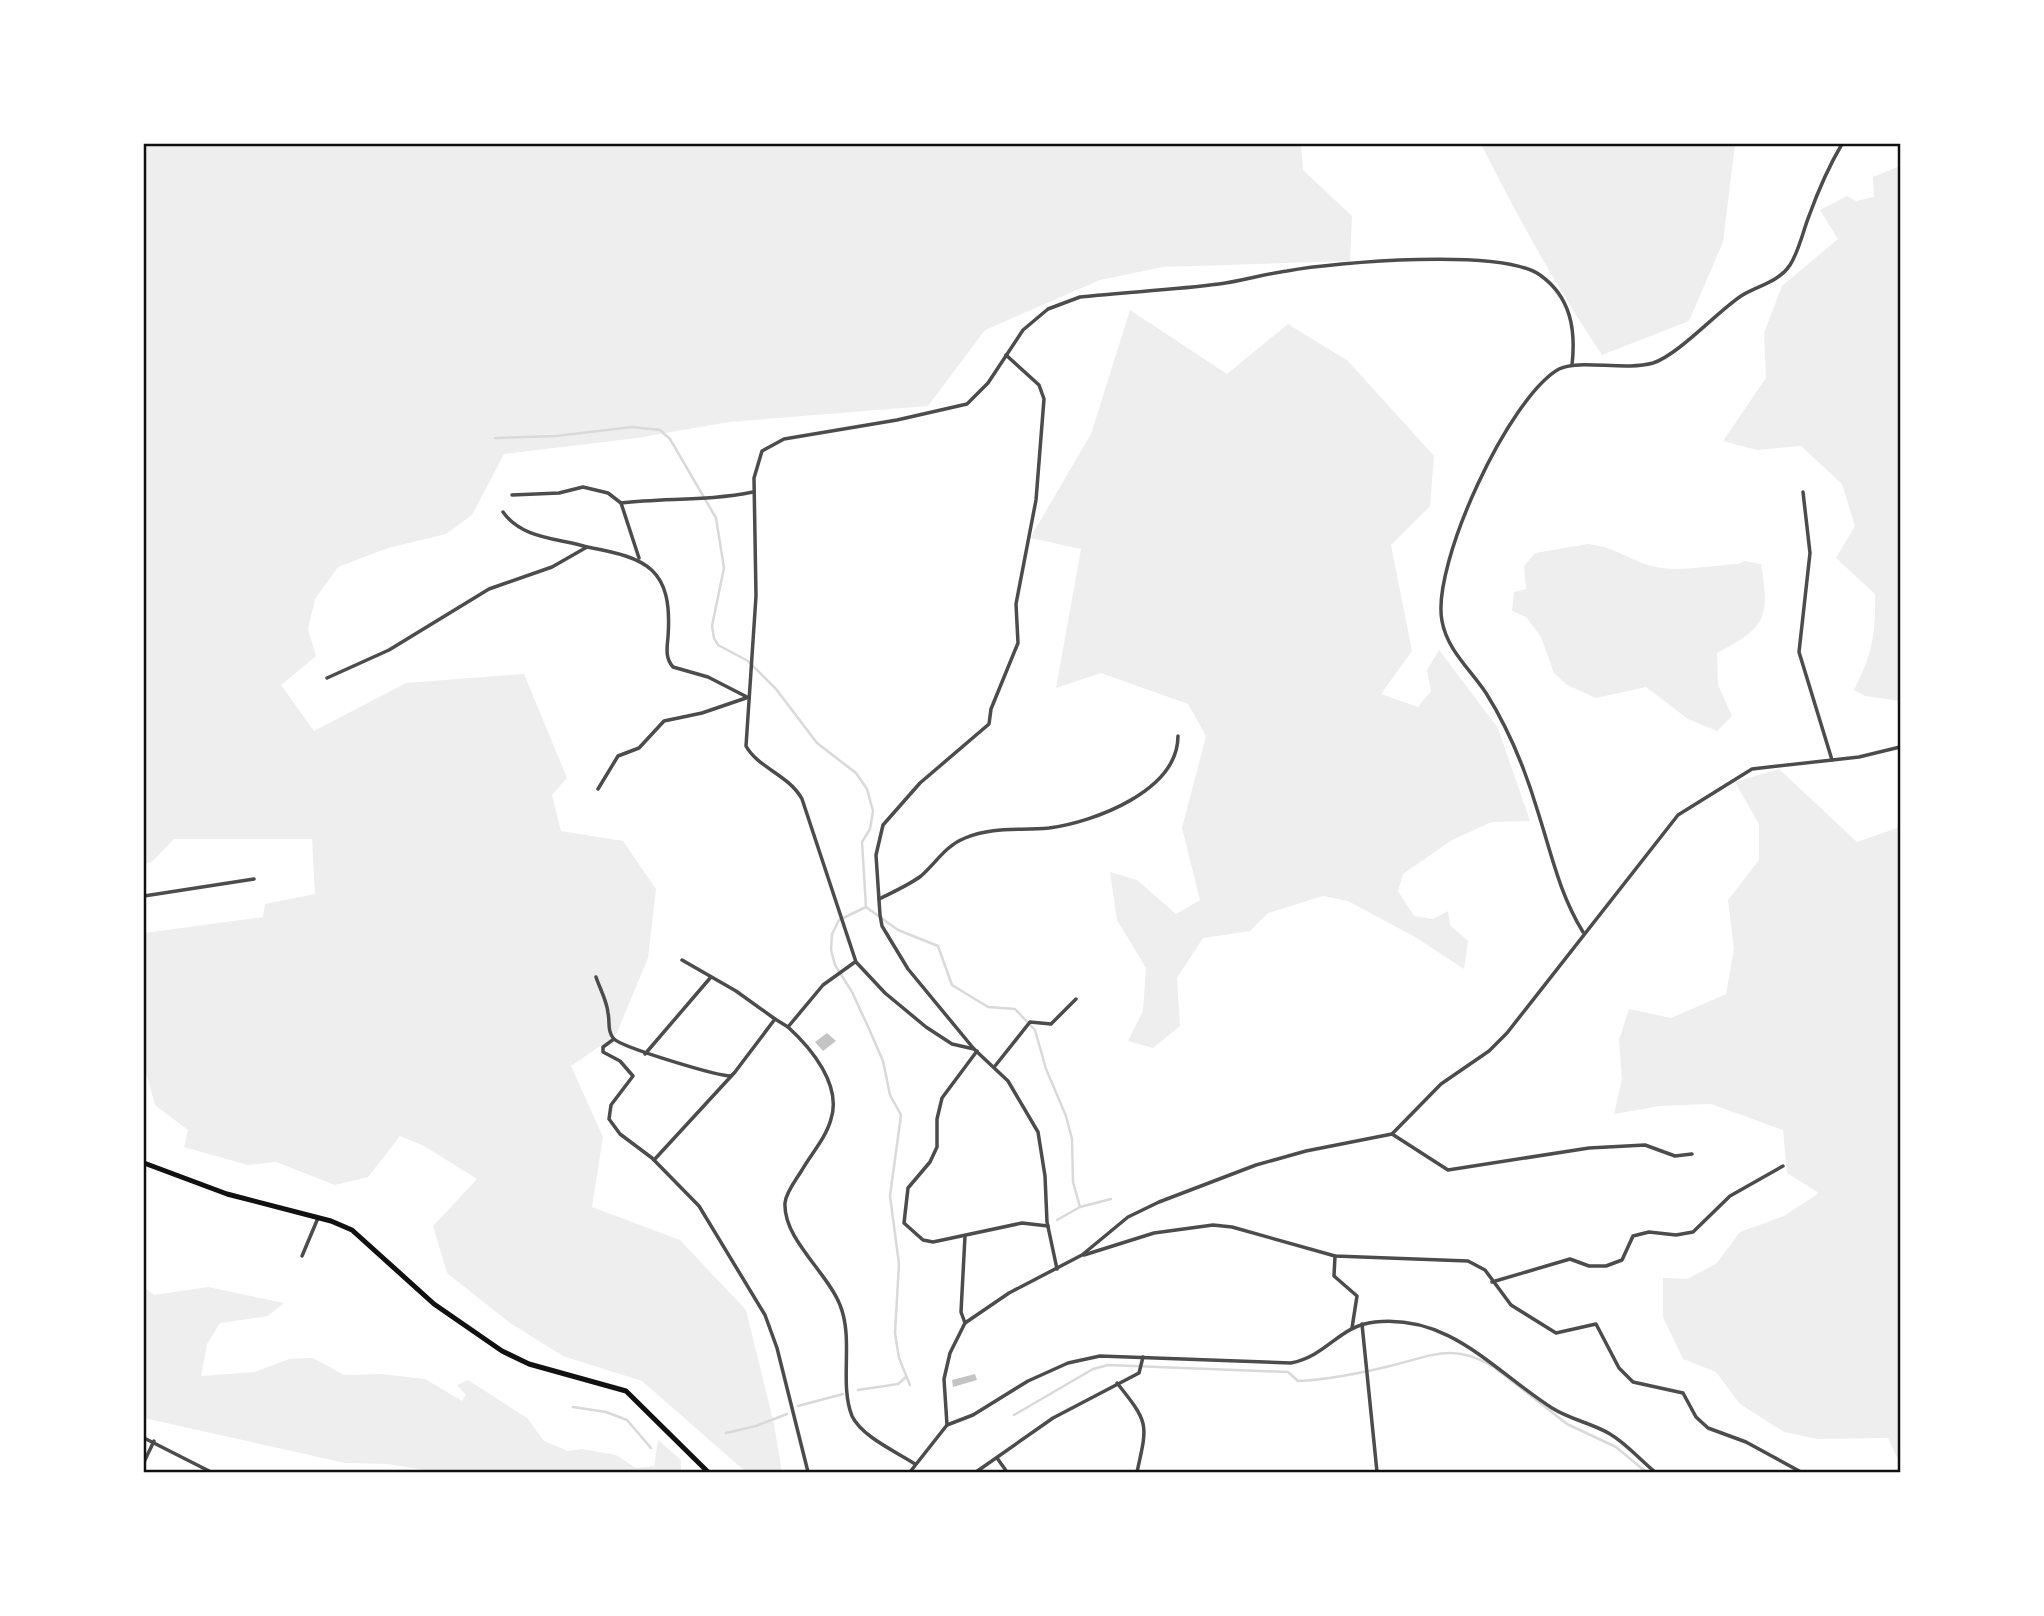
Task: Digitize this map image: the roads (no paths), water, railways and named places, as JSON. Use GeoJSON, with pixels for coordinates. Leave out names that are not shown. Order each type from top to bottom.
{"type":"FeatureCollection","features":[{"type":"Feature","properties":{"kind":"main road"},"geometry":{"type":"LineString","coordinates":[[144,1164],[227,1194],[342,1224],[359,1235],[434,1304],[514,1358],[626,1391],[708,1472]]}},
{"type":"Feature","properties":{"kind":"street"},"geometry":{"type":"LineString","coordinates":[[1583,932],[1561,892],[1536,806],[1510,737],[1486,694],[1444,632],[1440,606],[1446,565],[1457,529],[1503,439],[1534,391],[1559,369],[1572,365],[1620,368],[1656,362],[1738,299],[1776,278],[1790,266],[1819,190],[1842,144]]}},
{"type":"Feature","properties":{"kind":"street"},"geometry":{"type":"LineString","coordinates":[[976,1050],[952,1044],[926,1027],[885,993],[856,962],[802,799],[797,790],[753,755],[746,746],[756,596],[753,492],[758,459],[773,443],[967,404],[988,383],[1023,330],[1062,301],[1223,284],[1315,267],[1456,260],[1513,264],[1541,275],[1557,291],[1572,318],[1575,339],[1572,365]]}},
{"type":"Feature","properties":{"kind":"street"},"geometry":{"type":"LineString","coordinates":[[1006,355],[1039,385],[1044,399],[1037,500],[1016,604],[1017,643],[991,709],[989,724],[920,783],[883,825],[876,855],[882,926],[908,969],[976,1050],[995,1066],[1019,1097],[1038,1132],[1045,1176],[1048,1226],[1057,1269]]}},
{"type":"Feature","properties":{"kind":"street"},"geometry":{"type":"LineString","coordinates":[[512,495],[596,488],[621,503],[671,498],[714,500],[753,492]]}},
{"type":"Feature","properties":{"kind":"street"},"geometry":{"type":"LineString","coordinates":[[1803,492],[1810,553],[1799,652],[1832,760]]}},
{"type":"Feature","properties":{"kind":"street"},"geometry":{"type":"LineString","coordinates":[[621,503],[639,558],[658,576],[669,607],[668,662],[673,667],[708,677],[748,698]]}},
{"type":"Feature","properties":{"kind":"street"},"geometry":{"type":"LineString","coordinates":[[503,512],[512,525],[522,531],[639,558]]}},
{"type":"Feature","properties":{"kind":"street"},"geometry":{"type":"LineString","coordinates":[[327,678],[389,650],[489,589],[552,567],[587,547]]}},
{"type":"Feature","properties":{"kind":"street"},"geometry":{"type":"LineString","coordinates":[[598,789],[618,756],[639,748],[664,721],[702,713],[748,698]]}},
{"type":"Feature","properties":{"kind":"street"},"geometry":{"type":"LineString","coordinates":[[879,899],[922,874],[937,857],[964,839],[990,830],[1051,827],[1133,800],[1152,786],[1173,760],[1178,736]]}},
{"type":"Feature","properties":{"kind":"street"},"geometry":{"type":"LineString","coordinates":[[947,1425],[944,1378],[950,1353],[965,1322],[1009,1293],[1082,1255],[1128,1217],[1159,1202],[1256,1166],[1306,1151],[1392,1134],[1441,1084],[1489,1051],[1507,1033],[1583,932],[1678,815],[1752,769],[1832,760],[1900,747]]}},
{"type":"Feature","properties":{"kind":"street"},"geometry":{"type":"LineString","coordinates":[[144,896],[254,879]]}},
{"type":"Feature","properties":{"kind":"street"},"geometry":{"type":"LineString","coordinates":[[682,960],[788,1027],[805,1042],[818,1062],[828,1084],[833,1107],[828,1129],[788,1194],[786,1208],[799,1245],[828,1282],[841,1307],[853,1417],[867,1432],[916,1464]]}},
{"type":"Feature","properties":{"kind":"street"},"geometry":{"type":"LineString","coordinates":[[788,1027],[822,985],[856,962]]}},
{"type":"Feature","properties":{"kind":"street"},"geometry":{"type":"LineString","coordinates":[[596,977],[614,1039],[645,1054],[678,1061],[713,1074],[733,1075]]}},
{"type":"Feature","properties":{"kind":"street"},"geometry":{"type":"LineString","coordinates":[[645,1054],[711,977]]}},
{"type":"Feature","properties":{"kind":"street"},"geometry":{"type":"LineString","coordinates":[[995,1066],[1030,1022],[1051,1024],[1076,999]]}},
{"type":"Feature","properties":{"kind":"street"},"geometry":{"type":"LineString","coordinates":[[654,1160],[733,1075],[775,1019]]}},
{"type":"Feature","properties":{"kind":"street"},"geometry":{"type":"LineString","coordinates":[[614,1039],[603,1046],[603,1052],[620,1061],[633,1076],[611,1105],[609,1119],[621,1134],[654,1160],[699,1206],[765,1315],[777,1348],[808,1472]]}},
{"type":"Feature","properties":{"kind":"street"},"geometry":{"type":"LineString","coordinates":[[976,1050],[942,1098],[937,1119],[937,1147],[925,1168],[909,1185],[903,1219],[906,1227],[928,1241],[965,1236],[1021,1223],[1048,1226]]}},
{"type":"Feature","properties":{"kind":"street"},"geometry":{"type":"LineString","coordinates":[[1392,1134],[1450,1170],[1589,1148],[1645,1145],[1675,1156],[1692,1154]]}},
{"type":"Feature","properties":{"kind":"street"},"geometry":{"type":"LineString","coordinates":[[1492,1282],[1570,1259],[1589,1266],[1606,1266],[1622,1260],[1633,1236],[1649,1232],[1676,1236],[1693,1232],[1730,1196],[1783,1166]]}},
{"type":"Feature","properties":{"kind":"street"},"geometry":{"type":"LineString","coordinates":[[302,1256],[318,1218]]}},
{"type":"Feature","properties":{"kind":"street"},"geometry":{"type":"LineString","coordinates":[[1082,1255],[1144,1235],[1213,1226],[1232,1227],[1335,1256],[1468,1261],[1480,1266],[1511,1305],[1556,1333],[1596,1324],[1619,1368],[1633,1382],[1683,1393],[1696,1417],[1708,1429],[1746,1442],[1801,1472]]}},
{"type":"Feature","properties":{"kind":"street"},"geometry":{"type":"LineString","coordinates":[[965,1236],[961,1312],[965,1322]]}},
{"type":"Feature","properties":{"kind":"street"},"geometry":{"type":"LineString","coordinates":[[1335,1256],[1334,1276],[1357,1296],[1352,1328]]}},
{"type":"Feature","properties":{"kind":"street"},"geometry":{"type":"LineString","coordinates":[[911,1472],[947,1425],[973,1415],[1028,1381],[1068,1363],[1100,1356],[1290,1363],[1317,1355],[1352,1328],[1362,1324],[1409,1322],[1450,1334],[1565,1416],[1609,1433],[1655,1472]]}},
{"type":"Feature","properties":{"kind":"street"},"geometry":{"type":"LineString","coordinates":[[1362,1324],[1377,1472]]}},
{"type":"Feature","properties":{"kind":"street"},"geometry":{"type":"LineString","coordinates":[[976,1472],[1053,1418],[1139,1373],[1143,1357]]}},
{"type":"Feature","properties":{"kind":"street"},"geometry":{"type":"LineString","coordinates":[[1117,1383],[1143,1416],[1146,1426],[1137,1472]]}},
{"type":"Feature","properties":{"kind":"street"},"geometry":{"type":"LineString","coordinates":[[144,1438],[211,1472]]}},
{"type":"Feature","properties":{"kind":"street"},"geometry":{"type":"LineString","coordinates":[[144,1462],[154,1441]]}},
{"type":"Feature","properties":{"kind":"street"},"geometry":{"type":"LineString","coordinates":[[997,1458],[1007,1472]]}},
{"type":"Feature","properties":{"kind":"waterway"},"geometry":{"type":"LineString","coordinates":[[495,438],[556,436],[632,427],[660,430],[670,439],[716,518],[724,568],[712,626],[714,638],[718,645],[748,661],[776,689],[817,743],[856,773],[867,789],[873,811],[870,829],[862,842],[866,907],[898,930],[938,946],[952,985],[988,1007],[1015,1009],[1035,1030],[1046,1069],[1066,1116],[1072,1139],[1073,1182],[1080,1207]]}},
{"type":"Feature","properties":{"kind":"waterway"},"geometry":{"type":"LineString","coordinates":[[866,907],[839,920],[832,934],[831,950],[835,965],[852,992],[883,1061],[890,1095],[901,1115],[890,1196],[899,1264],[895,1333],[899,1358],[910,1385]]}},
{"type":"Feature","properties":{"kind":"waterway"},"geometry":{"type":"LineString","coordinates":[[1057,1220],[1080,1207],[1111,1199]]}},
{"type":"Feature","properties":{"kind":"waterway"},"geometry":{"type":"LineString","coordinates":[[1014,1415],[1093,1369],[1108,1365],[1288,1372],[1298,1381],[1344,1376],[1431,1355],[1454,1353],[1479,1359],[1494,1367],[1567,1424],[1616,1447],[1646,1472]]}},
{"type":"Feature","properties":{"kind":"waterway"},"geometry":{"type":"LineString","coordinates":[[858,1390],[898,1384],[906,1377]]}},
{"type":"Feature","properties":{"kind":"waterway"},"geometry":{"type":"LineString","coordinates":[[798,1406],[843,1394]]}},
{"type":"Feature","properties":{"kind":"waterway"},"geometry":{"type":"LineString","coordinates":[[573,1407],[606,1412],[627,1420],[651,1448]]}},
{"type":"Feature","properties":{"kind":"waterway"},"geometry":{"type":"LineString","coordinates":[[726,1433],[756,1426],[787,1414]]}}]}
